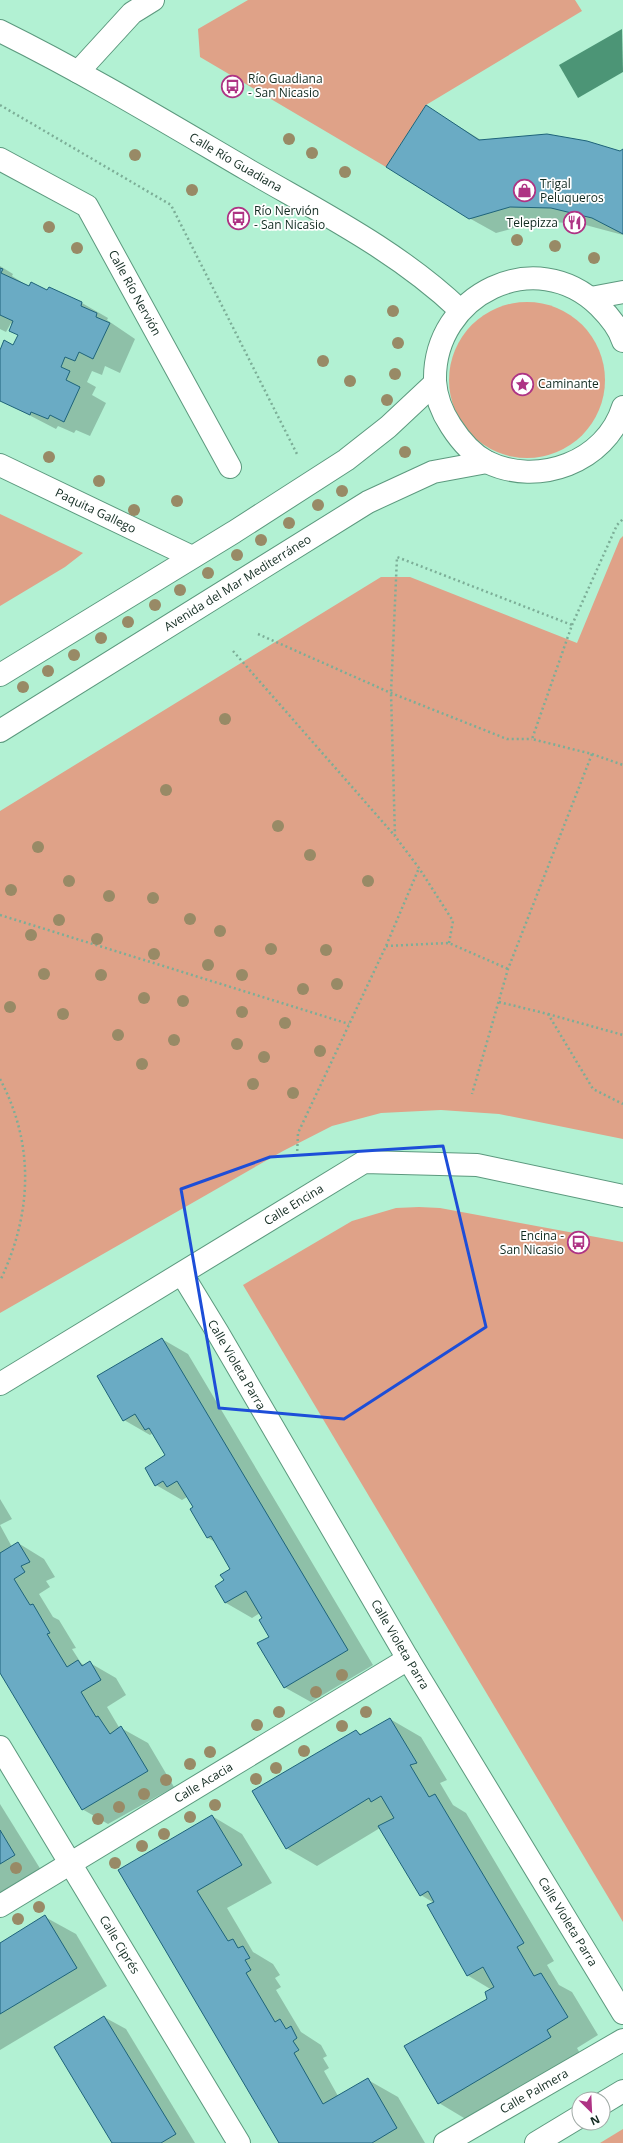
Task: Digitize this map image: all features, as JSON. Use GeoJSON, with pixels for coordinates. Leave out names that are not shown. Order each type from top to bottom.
{"type":"FeatureCollection","features":[{"type":"Feature","properties":{"kind":"street"},"geometry":{"type":"LineString","coordinates":[[78,72],[132,13],[153,0]]}},
{"type":"Feature","properties":{"kind":"street","name":"Calle Río Guadiana"},"geometry":{"type":"LineString","coordinates":[[2,28],[381,247],[437,288],[460,310]]}},
{"type":"Feature","properties":{"kind":"street","name":"Calle Río Nervión"},"geometry":{"type":"LineString","coordinates":[[0,159],[87,206],[230,467]]}},
{"type":"Feature","properties":{"kind":"street"},"geometry":{"type":"LineString","coordinates":[[622,416],[601,444],[576,462],[547,472],[516,471],[487,462],[461,442],[443,414],[435,383],[437,358],[442,340],[460,310],[480,294],[507,282],[536,279],[565,284],[591,298],[609,316],[623,341]]}},
{"type":"Feature","properties":{"kind":"street"},"geometry":{"type":"LineString","coordinates":[[591,298],[623,292]]}},
{"type":"Feature","properties":{"kind":"street"},"geometry":{"type":"LineString","coordinates":[[0,675],[234,532],[346,460],[388,427],[435,383]]}},
{"type":"Feature","properties":{"kind":"street","name":"Avenida del Mar Mediterráneo"},"geometry":{"type":"LineString","coordinates":[[0,731],[368,502],[433,472],[487,462]]}},
{"type":"Feature","properties":{"kind":"street","name":"Paquita Gallego"},"geometry":{"type":"LineString","coordinates":[[0,466],[192,557]]}},
{"type":"Feature","properties":{"kind":"street","name":"Calle Encina"},"geometry":{"type":"LineString","coordinates":[[0,1384],[364,1162],[477,1165],[623,1196]]}},
{"type":"Feature","properties":{"kind":"street","name":"Calle Violeta Parra"},"geometry":{"type":"LineString","coordinates":[[182,1274],[408,1659],[623,2013]]}},
{"type":"Feature","properties":{"kind":"street","name":"Calle Acacia"},"geometry":{"type":"LineString","coordinates":[[0,1906],[408,1659]]}},
{"type":"Feature","properties":{"kind":"street","name":"Calle Ciprés"},"geometry":{"type":"LineString","coordinates":[[0,1747],[239,2143]]}},
{"type":"Feature","properties":{"kind":"street","name":"Calle Palmera"},"geometry":{"type":"LineString","coordinates":[[445,2143],[623,2040]]}},
{"type":"Feature","properties":{"kind":"street"},"geometry":{"type":"LineString","coordinates":[[611,2098],[623,2091]]}},
{"type":"Feature","properties":{"kind":"street"},"geometry":{"type":"LineString","coordinates":[[536,2143],[571,2122]]}},
{"type":"Feature","properties":{"kind":"path"},"geometry":{"type":"LineString","coordinates":[[0,105],[171,205],[298,456],[304,452]]}},
{"type":"Feature","properties":{"kind":"path"},"geometry":{"type":"LineString","coordinates":[[532,739],[572,625],[617,525],[623,519]]}},
{"type":"Feature","properties":{"kind":"path"},"geometry":{"type":"LineString","coordinates":[[395,836],[391,693],[397,557],[572,625]]}},
{"type":"Feature","properties":{"kind":"path"},"geometry":{"type":"LineString","coordinates":[[258,634],[391,693],[507,739],[532,739],[592,754],[623,765]]}},
{"type":"Feature","properties":{"kind":"path"},"geometry":{"type":"LineString","coordinates":[[233,651],[395,836],[419,868],[453,921],[449,943]]}},
{"type":"Feature","properties":{"kind":"path"},"geometry":{"type":"LineString","coordinates":[[472,1094],[508,969],[592,754]]}},
{"type":"Feature","properties":{"kind":"path"},"geometry":{"type":"LineString","coordinates":[[296,1156],[298,1133],[386,946],[419,868]]}},
{"type":"Feature","properties":{"kind":"path"},"geometry":{"type":"LineString","coordinates":[[0,915],[349,1024]]}},
{"type":"Feature","properties":{"kind":"path"},"geometry":{"type":"LineString","coordinates":[[386,946],[449,943],[508,969]]}},
{"type":"Feature","properties":{"kind":"path"},"geometry":{"type":"LineString","coordinates":[[499,1002],[623,1035]]}},
{"type":"Feature","properties":{"kind":"path"},"geometry":{"type":"LineString","coordinates":[[548,1014],[592,1089],[623,1104]]}},
{"type":"Feature","properties":{"kind":"path"},"geometry":{"type":"LineString","coordinates":[[0,1078],[8,1094],[19,1125],[25,1157],[26,1191],[21,1224],[12,1255],[0,1281]]}},
{"type":"Feature","properties":{"kind":"highlighted area"},"geometry":{"type":"Polygon","coordinates":[[[443,1146],[486,1327],[344,1419],[219,1408],[181,1189],[270,1157],[443,1146]]]}},
{"type":"Feature","properties":{"kind":"shaded area"},"geometry":{"type":"Polygon","coordinates":[[[248,0],[575,0],[582,11],[426,105],[386,167],[200,57],[198,29],[248,0]]]}},
{"type":"Feature","properties":{"kind":"shaded area"},"geometry":{"type":"Polygon","coordinates":[[[622,29],[623,72],[578,98],[559,65],[622,29]]]}},
{"type":"Feature","properties":{"kind":"shaded area"},"geometry":{"type":"Polygon","coordinates":[[[519,302],[535,302],[550,305],[564,311],[577,320],[587,330],[596,343],[602,357],[605,380],[604,395],[596,417],[587,430],[577,440],[564,449],[550,455],[535,458],[519,458],[504,455],[490,449],[477,440],[467,430],[458,417],[452,403],[449,388],[449,372],[452,357],[458,343],[467,330],[477,320],[490,311],[504,305],[519,302]]]}},
{"type":"Feature","properties":{"kind":"shaded area"},"geometry":{"type":"Polygon","coordinates":[[[0,514],[83,553],[65,567],[0,606],[0,514]]]}},
{"type":"Feature","properties":{"kind":"shaded area"},"geometry":{"type":"Polygon","coordinates":[[[623,536],[623,1139],[499,1114],[441,1110],[381,1113],[332,1126],[283,1151],[0,1313],[0,811],[381,577],[410,577],[577,643],[620,539],[623,536]]]}},
{"type":"Feature","properties":{"kind":"shaded area"},"geometry":{"type":"Polygon","coordinates":[[[396,1208],[440,1208],[623,1242],[623,1922],[243,1285],[352,1221],[396,1208]]]}},
{"type":"Feature","properties":{"kind":"shaded area"},"geometry":{"type":"Polygon","coordinates":[[[623,2129],[623,2143],[600,2143],[623,2129]]]}},
{"type":"Feature","properties":{"kind":"building"},"geometry":{"type":"Polygon","coordinates":[[[426,105],[479,140],[547,134],[587,141],[620,151],[623,149],[623,234],[592,218],[551,208],[510,207],[469,219],[386,167],[426,105]]]}},
{"type":"Feature","properties":{"kind":"building"},"geometry":{"type":"Polygon","coordinates":[[[0,268],[3,269],[1,273],[29,286],[31,282],[47,290],[49,287],[82,302],[81,306],[97,313],[96,317],[110,323],[93,359],[79,352],[75,361],[65,357],[61,367],[70,371],[66,380],[80,387],[64,422],[50,415],[48,419],[31,412],[30,415],[0,401],[0,350],[4,340],[13,345],[18,335],[9,331],[13,321],[0,315],[0,268]]]}},
{"type":"Feature","properties":{"kind":"building"},"geometry":{"type":"Polygon","coordinates":[[[162,1338],[348,1650],[284,1688],[257,1643],[269,1637],[259,1620],[262,1618],[246,1591],[225,1603],[215,1586],[224,1580],[220,1575],[230,1569],[211,1536],[207,1538],[190,1509],[193,1507],[177,1481],[167,1487],[163,1481],[155,1486],[145,1468],[165,1455],[149,1428],[145,1430],[135,1414],[123,1421],[97,1376],[162,1338]]]}},
{"type":"Feature","properties":{"kind":"building"},"geometry":{"type":"Polygon","coordinates":[[[18,1542],[30,1562],[21,1566],[25,1572],[14,1579],[30,1605],[33,1604],[50,1633],[47,1634],[67,1667],[78,1660],[82,1666],[90,1661],[101,1680],[81,1692],[96,1717],[98,1716],[110,1734],[121,1726],[148,1771],[82,1810],[0,1673],[0,1553],[18,1542]]]}},
{"type":"Feature","properties":{"kind":"building"},"geometry":{"type":"Polygon","coordinates":[[[390,1718],[417,1763],[410,1765],[429,1797],[435,1794],[524,1943],[517,1947],[534,1976],[541,1973],[568,2017],[547,2030],[551,2037],[438,2104],[404,2046],[487,1999],[485,1992],[494,1987],[483,1967],[467,1976],[427,1905],[434,1902],[428,1891],[420,1896],[378,1826],[394,1818],[381,1796],[371,1802],[369,1798],[286,1849],[252,1791],[356,1730],[360,1735],[390,1718]]]}},
{"type":"Feature","properties":{"kind":"building"},"geometry":{"type":"Polygon","coordinates":[[[212,1815],[242,1865],[197,1891],[228,1941],[233,1939],[238,1948],[243,1946],[250,1958],[245,1960],[251,1970],[246,1973],[275,2022],[280,2019],[286,2029],[291,2026],[297,2038],[293,2041],[299,2050],[294,2053],[323,2104],[368,2078],[397,2128],[372,2143],[279,2143],[118,1870],[212,1815]]]}},
{"type":"Feature","properties":{"kind":"building"},"geometry":{"type":"Polygon","coordinates":[[[0,1830],[15,1855],[0,1864],[0,1830]]]}},
{"type":"Feature","properties":{"kind":"building"},"geometry":{"type":"Polygon","coordinates":[[[45,1915],[77,1968],[0,2014],[0,1943],[45,1915]]]}},
{"type":"Feature","properties":{"kind":"building"},"geometry":{"type":"Polygon","coordinates":[[[104,2016],[176,2134],[161,2143],[112,2143],[54,2047],[104,2016]]]}},
{"type":"Feature","properties":{"kind":"place","name":"Río Guadiana - San Nicasio"},"geometry":{"type":"Point","coordinates":[232,86]}},
{"type":"Feature","properties":{"kind":"place","name":"Trigal Peluqueros"},"geometry":{"type":"Point","coordinates":[525,191]}},
{"type":"Feature","properties":{"kind":"place","name":"Río Nervión - San Nicasio"},"geometry":{"type":"Point","coordinates":[239,218]}},
{"type":"Feature","properties":{"kind":"place","name":"Telepizza"},"geometry":{"type":"Point","coordinates":[574,223]}},
{"type":"Feature","properties":{"kind":"place","name":"Caminante"},"geometry":{"type":"Point","coordinates":[523,384]}},
{"type":"Feature","properties":{"kind":"place","name":"Encina - San Nicasio"},"geometry":{"type":"Point","coordinates":[579,1243]}}]}
